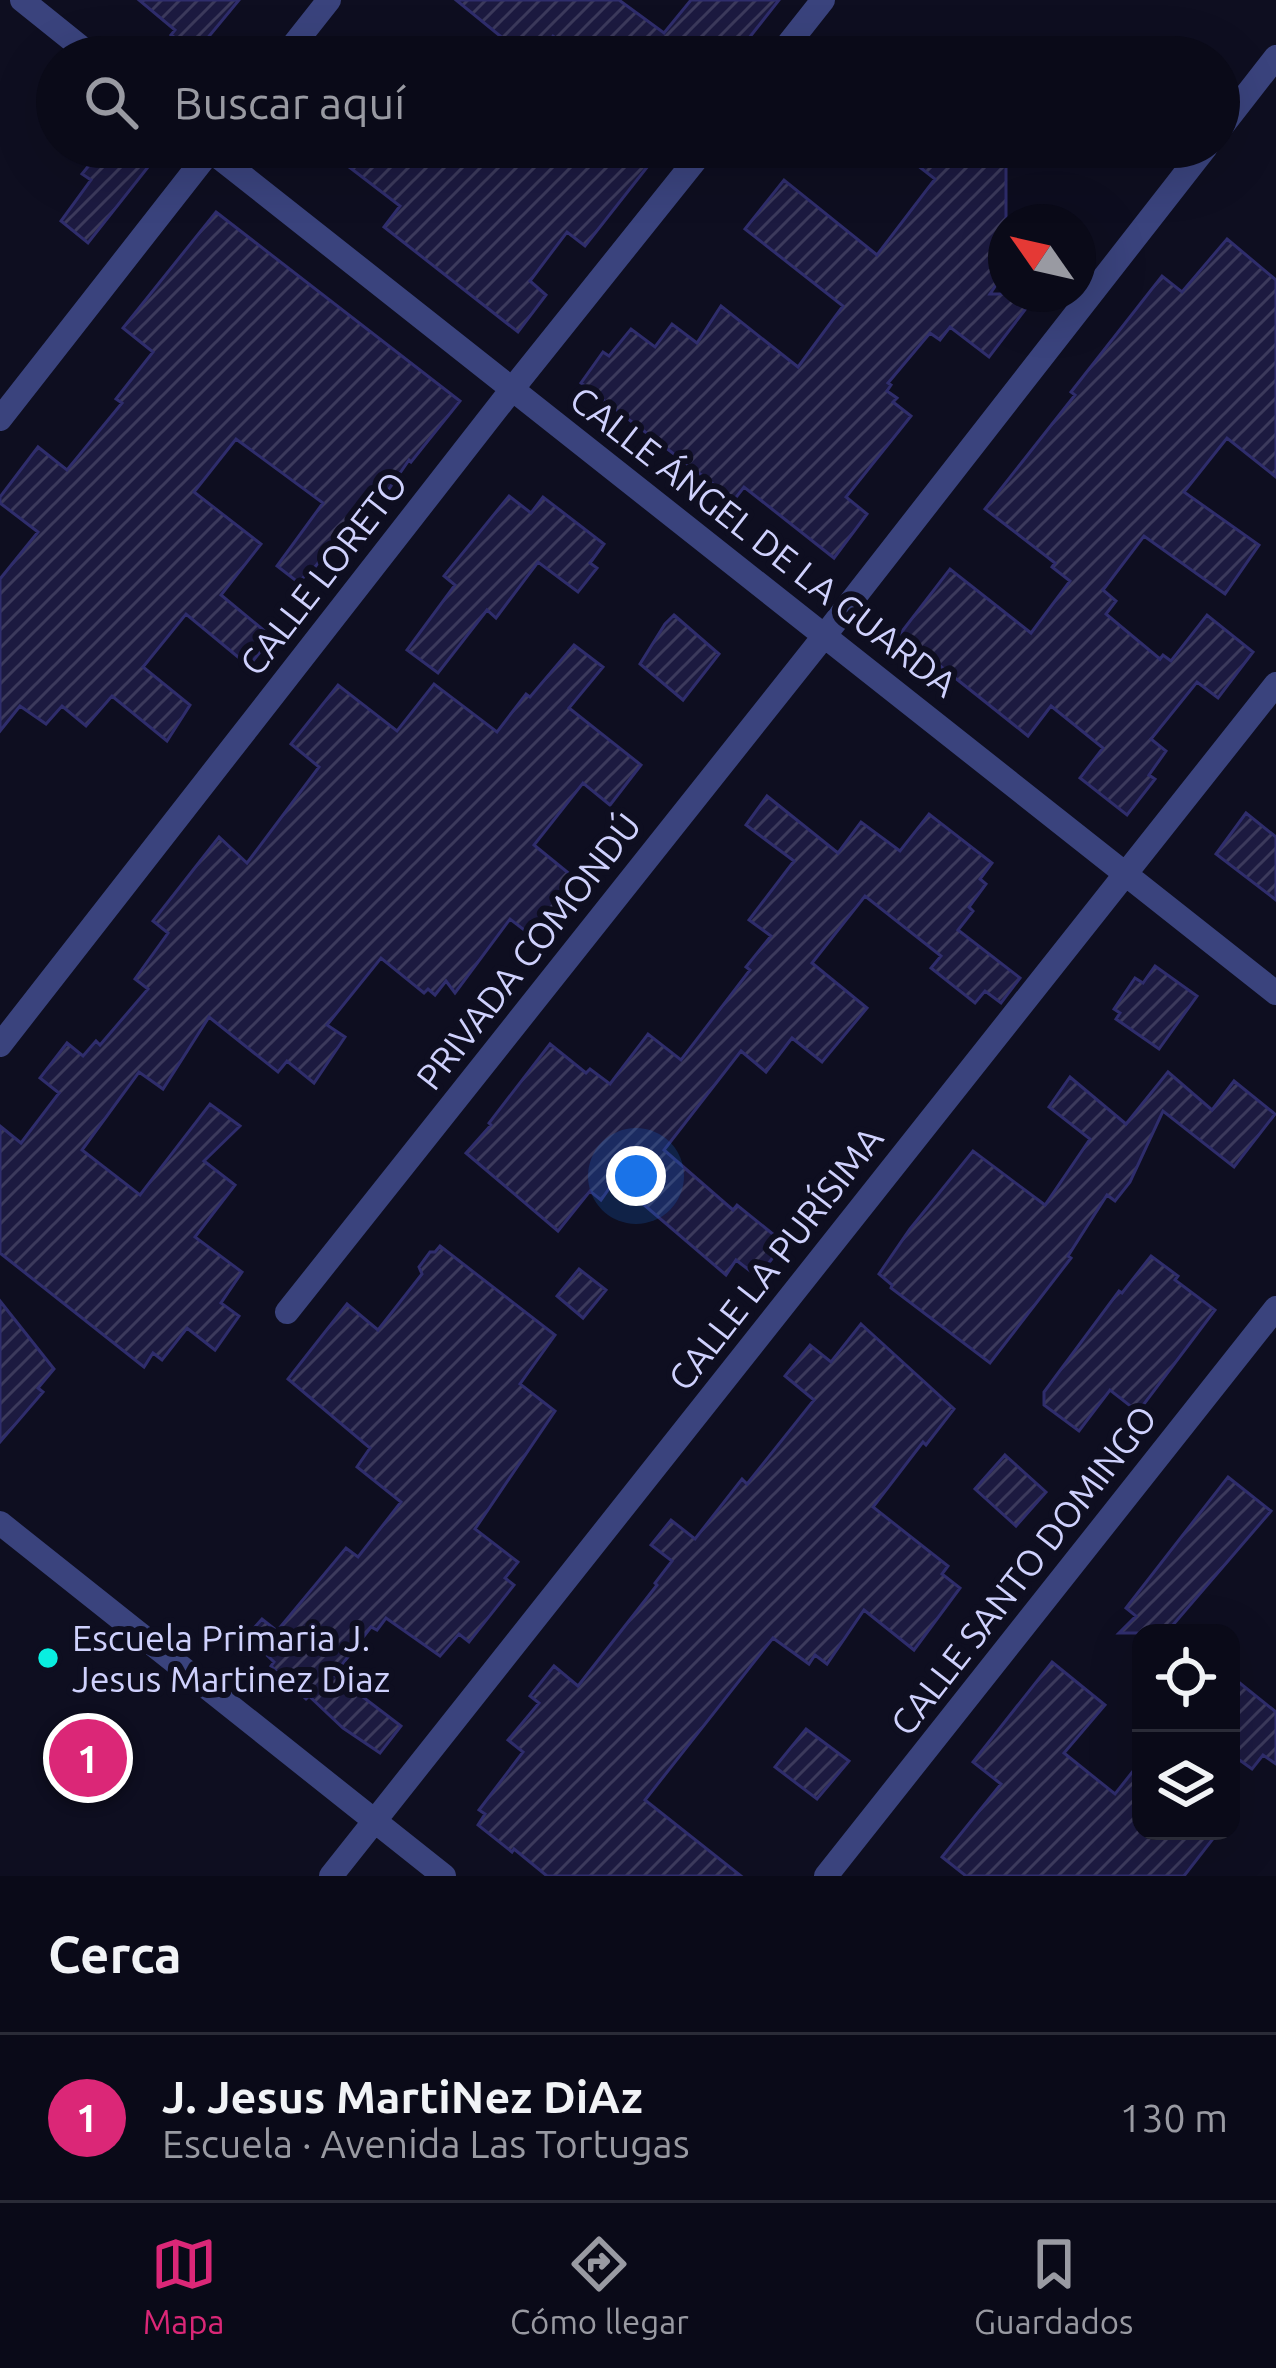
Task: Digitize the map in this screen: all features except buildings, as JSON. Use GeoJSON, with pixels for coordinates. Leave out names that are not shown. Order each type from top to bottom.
{"type":"FeatureCollection","features":[{"type":"Feature","properties":{"kind":"street"},"geometry":{"type":"LineString","coordinates":[[22,0],[67,36]]}},
{"type":"Feature","properties":{"kind":"street"},"geometry":{"type":"LineString","coordinates":[[301,36],[329,0]]}},
{"type":"Feature","properties":{"kind":"street"},"geometry":{"type":"LineString","coordinates":[[795,36],[823,0]]}},
{"type":"Feature","properties":{"kind":"street"},"geometry":{"type":"LineString","coordinates":[[1240,103],[1276,57]]}},
{"type":"Feature","properties":{"kind":"street"},"geometry":{"type":"LineString","coordinates":[[0,418],[194,168]]}},
{"type":"Feature","properties":{"kind":"street","name":"CALLE ÁNGEL DE LA GUARDA"},"geometry":{"type":"LineString","coordinates":[[235,168],[1276,994]]}},
{"type":"Feature","properties":{"kind":"street","name":"CALLE LORETO"},"geometry":{"type":"LineString","coordinates":[[0,1045],[689,168]]}},
{"type":"Feature","properties":{"kind":"street","name":"PRIVADA COMONDÚ"},"geometry":{"type":"LineString","coordinates":[[287,1312],[1190,168]]}},
{"type":"Feature","properties":{"kind":"street","name":"CALLE LA PURÍSIMA"},"geometry":{"type":"LineString","coordinates":[[331,1876],[1276,685]]}},
{"type":"Feature","properties":{"kind":"street","name":"CALLE SANTO DOMINGO"},"geometry":{"type":"LineString","coordinates":[[826,1876],[1276,1308]]}},
{"type":"Feature","properties":{"kind":"street"},"geometry":{"type":"LineString","coordinates":[[0,1523],[444,1876]]}},
{"type":"Feature","properties":{"kind":"place","name":"Escuela Primaria J. Jesus Martinez Diaz"},"geometry":{"type":"Point","coordinates":[48,1658]}},
{"type":"Feature","properties":{"kind":"place","name":"J. Jesus MartiNez DiAz"},"geometry":{"type":"Point","coordinates":[88,1758]}}]}
